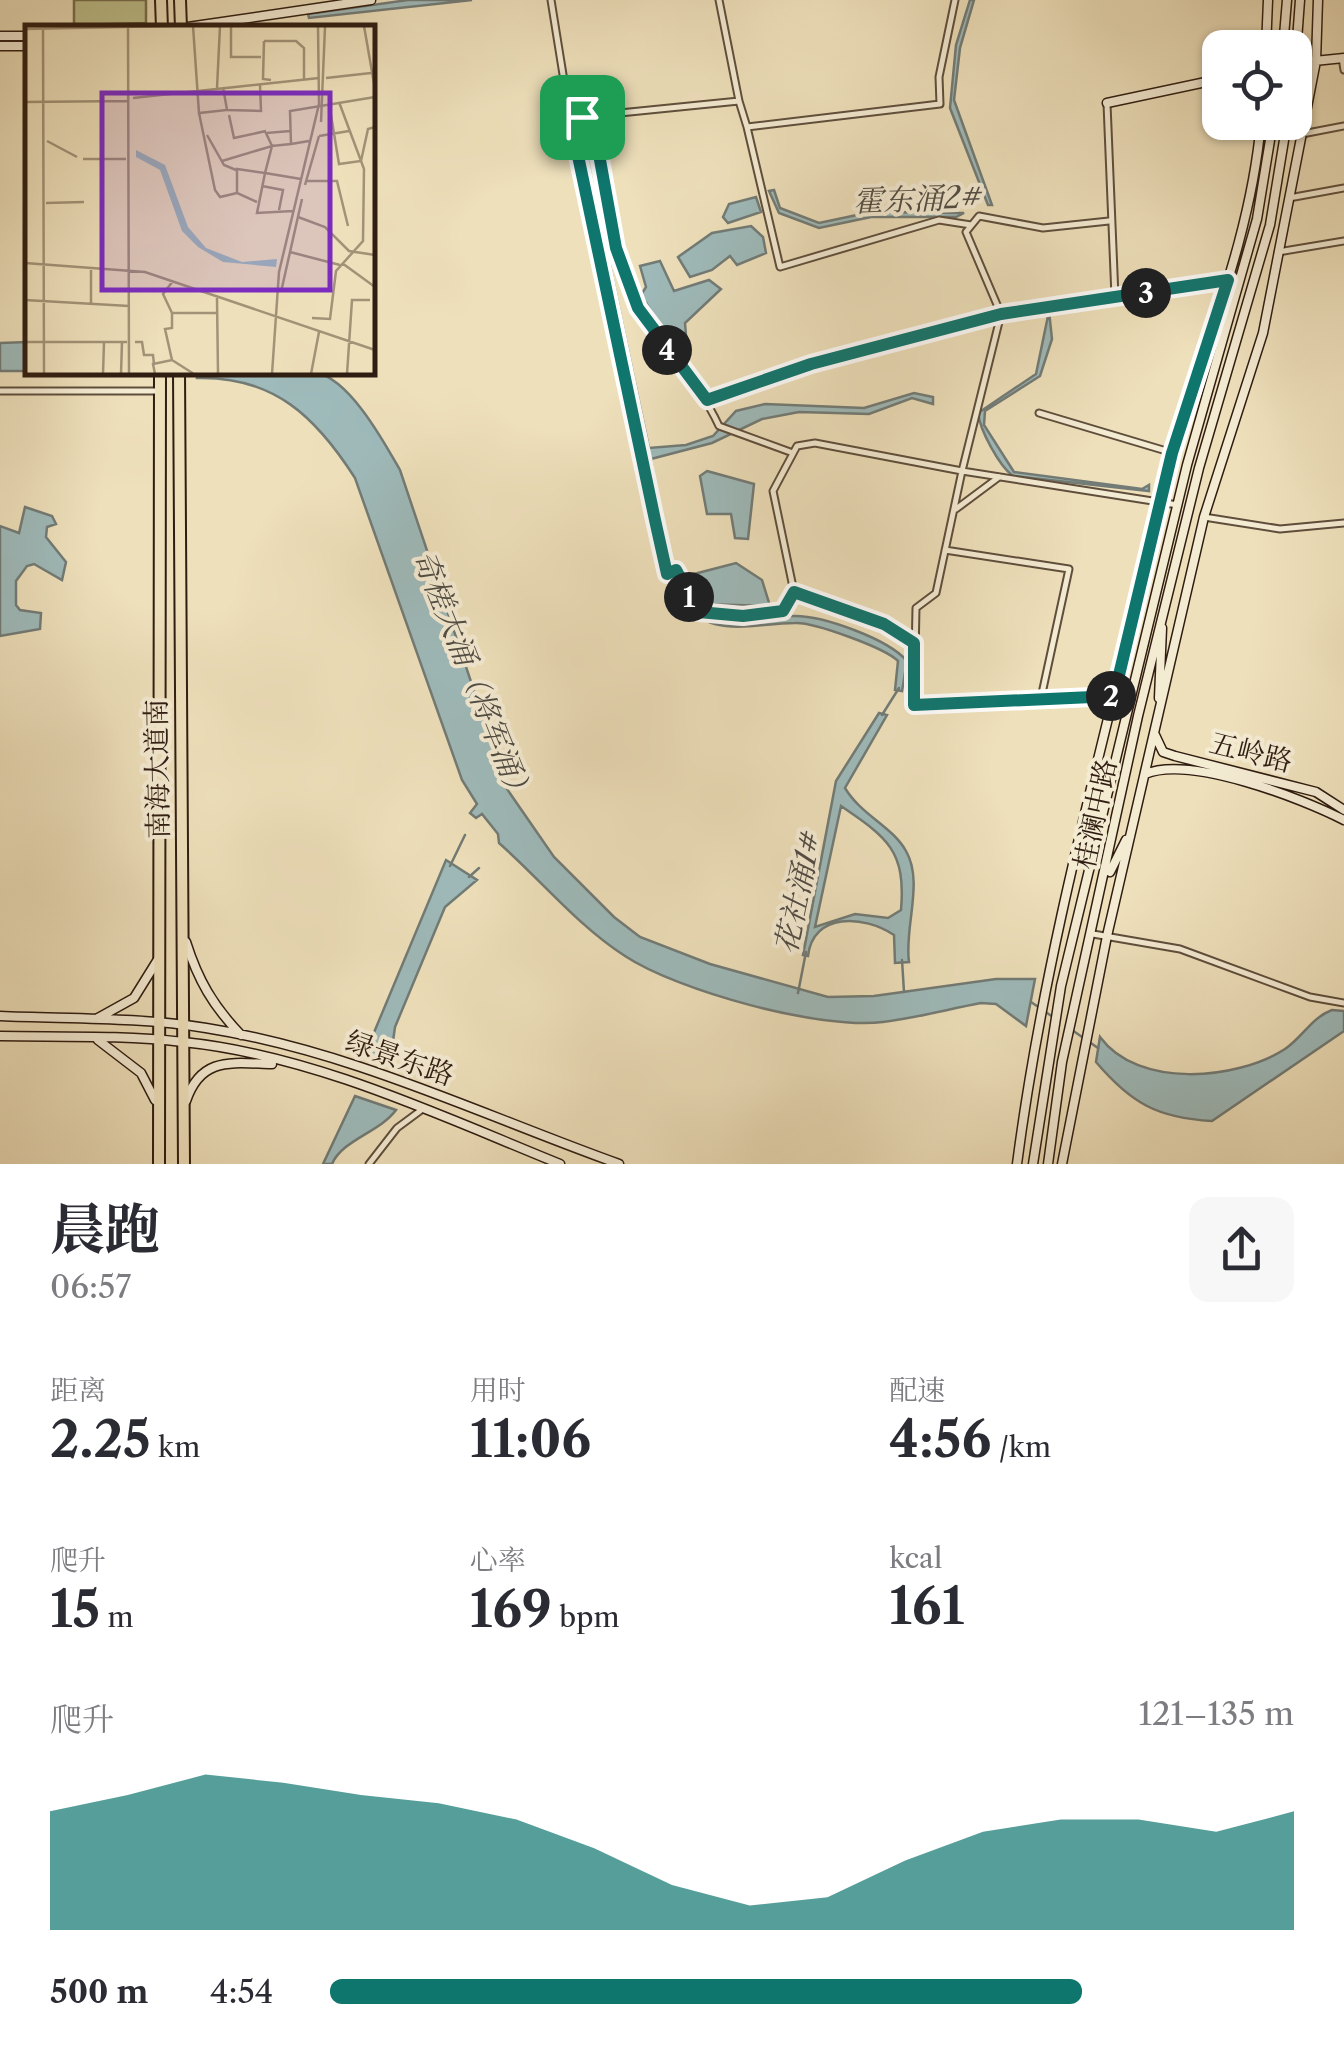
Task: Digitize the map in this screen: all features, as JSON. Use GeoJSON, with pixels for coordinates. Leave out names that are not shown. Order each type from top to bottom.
{"type":"FeatureCollection","features":[{"type":"Feature","properties":{"kind":"highway"},"geometry":{"type":"LineString","coordinates":[[161,0],[162,25]]}},
{"type":"Feature","properties":{"kind":"highway"},"geometry":{"type":"LineString","coordinates":[[180,0],[181,25]]}},
{"type":"Feature","properties":{"kind":"highway","name":"南海大道南"},"geometry":{"type":"LineString","coordinates":[[159,1164],[160,375]]}},
{"type":"Feature","properties":{"kind":"highway","name":"南海大道南"},"geometry":{"type":"LineString","coordinates":[[179,375],[184,1164]]}},
{"type":"Feature","properties":{"kind":"main road"},"geometry":{"type":"LineString","coordinates":[[201,25],[371,0]]}},
{"type":"Feature","properties":{"kind":"main road"},"geometry":{"type":"LineString","coordinates":[[1267,30],[1268,0]]}},
{"type":"Feature","properties":{"kind":"main road"},"geometry":{"type":"LineString","coordinates":[[1284,30],[1287,0]]}},
{"type":"Feature","properties":{"kind":"main road"},"geometry":{"type":"LineString","coordinates":[[1298,30],[1300,0]]}},
{"type":"Feature","properties":{"kind":"main road"},"geometry":{"type":"LineString","coordinates":[[1312,82],[1318,0]]}},
{"type":"Feature","properties":{"kind":"main road"},"geometry":{"type":"LineString","coordinates":[[1312,62],[1343,58]]}},
{"type":"Feature","properties":{"kind":"main road"},"geometry":{"type":"LineString","coordinates":[[1107,103],[1202,82]]}},
{"type":"Feature","properties":{"kind":"main road"},"geometry":{"type":"LineString","coordinates":[[1017,1164],[1046,979],[1172,453],[1228,280],[1257,140]]}},
{"type":"Feature","properties":{"kind":"main road","name":"桂澜中路"},"geometry":{"type":"LineString","coordinates":[[1033,1164],[1047,1055],[1061,986],[1178,505],[1242,277],[1270,140]]}},
{"type":"Feature","properties":{"kind":"main road","name":"桂澜中路"},"geometry":{"type":"LineString","coordinates":[[1048,1164],[1062,1062],[1077,991],[1183,536],[1271,217],[1284,140]]}},
{"type":"Feature","properties":{"kind":"main road"},"geometry":{"type":"LineString","coordinates":[[1062,1164],[1107,936],[1204,517],[1262,333],[1301,140]]}},
{"type":"Feature","properties":{"kind":"main road"},"geometry":{"type":"LineString","coordinates":[[1271,217],[1278,252]]}},
{"type":"Feature","properties":{"kind":"main road"},"geometry":{"type":"LineString","coordinates":[[1183,536],[1204,517]]}},
{"type":"Feature","properties":{"kind":"main road"},"geometry":{"type":"LineString","coordinates":[[1159,713],[1162,626]]}},
{"type":"Feature","properties":{"kind":"main road","name":"五岭路"},"geometry":{"type":"LineString","coordinates":[[1154,734],[1163,752],[1316,792],[1344,810]]}},
{"type":"Feature","properties":{"kind":"main road"},"geometry":{"type":"LineString","coordinates":[[1178,768],[1176,760],[1186,759]]}},
{"type":"Feature","properties":{"kind":"main road","name":"五岭路"},"geometry":{"type":"LineString","coordinates":[[1145,774],[1178,768],[1304,799],[1344,820]]}},
{"type":"Feature","properties":{"kind":"main road"},"geometry":{"type":"LineString","coordinates":[[1102,890],[1132,829]]}},
{"type":"Feature","properties":{"kind":"main road"},"geometry":{"type":"LineString","coordinates":[[182,931],[198,980],[214,1006],[241,1035]]}},
{"type":"Feature","properties":{"kind":"main road"},"geometry":{"type":"LineString","coordinates":[[94,1020],[134,998],[159,956]]}},
{"type":"Feature","properties":{"kind":"main road","name":"绿景东路"},"geometry":{"type":"LineString","coordinates":[[0,1016],[158,1023],[241,1035],[389,1074],[619,1164]]}},
{"type":"Feature","properties":{"kind":"main road","name":"绿景东路"},"geometry":{"type":"LineString","coordinates":[[0,1036],[183,1042],[284,1064],[379,1088],[560,1164]]}},
{"type":"Feature","properties":{"kind":"main road"},"geometry":{"type":"LineString","coordinates":[[94,1038],[142,1073],[152,1087],[159,1114]]}},
{"type":"Feature","properties":{"kind":"main road"},"geometry":{"type":"LineString","coordinates":[[183,1110],[193,1080],[210,1067],[284,1064]]}},
{"type":"Feature","properties":{"kind":"street"},"geometry":{"type":"LineString","coordinates":[[551,0],[671,572],[699,612],[743,616],[783,611],[794,592],[773,492],[797,446],[816,443],[1178,505]]}},
{"type":"Feature","properties":{"kind":"street"},"geometry":{"type":"LineString","coordinates":[[719,0],[780,267],[939,220],[972,225]]}},
{"type":"Feature","properties":{"kind":"street"},"geometry":{"type":"LineString","coordinates":[[747,127],[940,104],[939,77],[955,0]]}},
{"type":"Feature","properties":{"kind":"street"},"geometry":{"type":"LineString","coordinates":[[1343,58],[1344,70]]}},
{"type":"Feature","properties":{"kind":"street"},"geometry":{"type":"LineString","coordinates":[[576,118],[740,101]]}},
{"type":"Feature","properties":{"kind":"street"},"geometry":{"type":"LineString","coordinates":[[1107,103],[1115,298]]}},
{"type":"Feature","properties":{"kind":"street"},"geometry":{"type":"LineString","coordinates":[[592,116],[616,248],[638,308],[707,400],[719,426],[793,453]]}},
{"type":"Feature","properties":{"kind":"street"},"geometry":{"type":"LineString","coordinates":[[1312,132],[1344,126]]}},
{"type":"Feature","properties":{"kind":"street"},"geometry":{"type":"LineString","coordinates":[[1289,198],[1344,188]]}},
{"type":"Feature","properties":{"kind":"street"},"geometry":{"type":"LineString","coordinates":[[1109,221],[1044,228],[978,216],[966,232],[1001,314],[936,593],[916,608],[914,705],[1129,698]]}},
{"type":"Feature","properties":{"kind":"street"},"geometry":{"type":"LineString","coordinates":[[1278,252],[1344,241]]}},
{"type":"Feature","properties":{"kind":"street"},"geometry":{"type":"LineString","coordinates":[[707,400],[811,364],[1001,314],[1242,277]]}},
{"type":"Feature","properties":{"kind":"street"},"geometry":{"type":"LineString","coordinates":[[0,390],[160,391]]}},
{"type":"Feature","properties":{"kind":"street"},"geometry":{"type":"LineString","coordinates":[[1040,413],[1172,453]]}},
{"type":"Feature","properties":{"kind":"street"},"geometry":{"type":"LineString","coordinates":[[953,511],[999,477]]}},
{"type":"Feature","properties":{"kind":"street"},"geometry":{"type":"LineString","coordinates":[[1204,517],[1280,530],[1344,523]]}},
{"type":"Feature","properties":{"kind":"street"},"geometry":{"type":"LineString","coordinates":[[945,550],[1068,569],[1041,699]]}},
{"type":"Feature","properties":{"kind":"street"},"geometry":{"type":"LineString","coordinates":[[794,592],[884,624],[914,643]]}},
{"type":"Feature","properties":{"kind":"street"},"geometry":{"type":"LineString","coordinates":[[1093,934],[1180,949],[1310,997],[1344,1003]]}},
{"type":"Feature","properties":{"kind":"street"},"geometry":{"type":"LineString","coordinates":[[369,1164],[397,1128],[424,1108]]}},
{"type":"Feature","properties":{"kind":"green space"},"geometry":{"type":"Polygon","coordinates":[[[74,0],[146,0],[146,23],[74,25],[74,0]]]}},
{"type":"Feature","properties":{"kind":"water"},"geometry":{"type":"Polygon","coordinates":[[[408,0],[472,0],[309,18],[308,14],[408,0]]]}},
{"type":"Feature","properties":{"kind":"water"},"geometry":{"type":"Polygon","coordinates":[[[970,0],[974,0],[960,48],[954,100],[992,205],[988,205],[950,108],[956,45],[970,0]]]}},
{"type":"Feature","properties":{"kind":"water"},"geometry":{"type":"Polygon","coordinates":[[[574,123],[580,125],[649,448],[686,445],[713,436],[736,411],[765,404],[864,408],[914,393],[933,397],[933,404],[912,398],[869,414],[799,412],[762,419],[712,443],[651,459],[668,557],[689,601],[701,611],[730,619],[807,617],[855,630],[907,661],[902,691],[895,690],[898,661],[865,643],[804,624],[714,624],[700,618],[674,592],[574,123]]]}},
{"type":"Feature","properties":{"kind":"water"},"geometry":{"type":"Polygon","coordinates":[[[774,190],[780,208],[819,223],[871,212],[964,213],[956,217],[871,217],[819,228],[779,213],[769,191],[774,190]]]}},
{"type":"Feature","properties":{"kind":"water"},"geometry":{"type":"Polygon","coordinates":[[[756,197],[761,212],[728,223],[723,217],[729,204],[756,197]]]}},
{"type":"Feature","properties":{"kind":"water"},"geometry":{"type":"Polygon","coordinates":[[[751,226],[763,237],[766,253],[737,265],[730,256],[712,270],[690,277],[678,257],[712,233],[751,226]]]}},
{"type":"Feature","properties":{"kind":"water"},"geometry":{"type":"Polygon","coordinates":[[[660,261],[674,291],[709,280],[721,289],[685,323],[686,335],[667,336],[641,295],[646,287],[640,266],[660,261]]]}},
{"type":"Feature","properties":{"kind":"water"},"geometry":{"type":"Polygon","coordinates":[[[1049,311],[1052,339],[1040,376],[985,411],[984,425],[1014,472],[1142,489],[1149,485],[1149,491],[1013,476],[991,447],[978,413],[1036,374],[1049,311]]]}},
{"type":"Feature","properties":{"kind":"water"},"geometry":{"type":"Polygon","coordinates":[[[25,342],[25,371],[0,371],[0,343],[25,342]]]}},
{"type":"Feature","properties":{"kind":"water"},"geometry":{"type":"Polygon","coordinates":[[[323,375],[341,386],[365,413],[400,470],[507,789],[554,857],[614,917],[640,937],[710,964],[828,997],[874,996],[996,979],[1035,979],[1026,1026],[996,1004],[981,1003],[883,1022],[856,1023],[788,1014],[679,982],[608,944],[499,843],[498,834],[482,814],[476,818],[470,813],[477,804],[462,780],[355,478],[340,456],[308,419],[271,393],[249,384],[197,378],[323,375]]]}},
{"type":"Feature","properties":{"kind":"water"},"geometry":{"type":"Polygon","coordinates":[[[707,471],[754,484],[748,539],[735,538],[731,514],[707,514],[700,476],[707,471]]]}},
{"type":"Feature","properties":{"kind":"water"},"geometry":{"type":"Polygon","coordinates":[[[25,507],[52,516],[56,524],[47,527],[46,537],[66,562],[62,580],[34,564],[27,566],[16,581],[16,605],[20,610],[41,613],[40,629],[0,636],[0,526],[19,533],[25,507]]]}},
{"type":"Feature","properties":{"kind":"water"},"geometry":{"type":"Polygon","coordinates":[[[736,563],[762,580],[770,606],[699,604],[694,574],[736,563]]]}},
{"type":"Feature","properties":{"kind":"water"},"geometry":{"type":"Polygon","coordinates":[[[879,713],[887,715],[845,788],[859,806],[893,834],[911,863],[914,891],[909,962],[895,963],[894,935],[855,921],[829,925],[819,931],[808,956],[803,955],[836,781],[879,713]],[[841,806],[815,927],[855,914],[888,918],[901,910],[897,860],[882,837],[841,806]]]}},
{"type":"Feature","properties":{"kind":"water"},"geometry":{"type":"Polygon","coordinates":[[[446,860],[477,880],[445,907],[395,1027],[390,1062],[365,1054],[446,860]]]}},
{"type":"Feature","properties":{"kind":"water"},"geometry":{"type":"Polygon","coordinates":[[[1332,1010],[1344,1011],[1344,1031],[1212,1121],[1176,1116],[1146,1106],[1121,1088],[1096,1062],[1100,1037],[1117,1054],[1163,1072],[1215,1073],[1241,1068],[1285,1049],[1332,1010]]]}},
{"type":"Feature","properties":{"kind":"water"},"geometry":{"type":"Polygon","coordinates":[[[355,1096],[396,1110],[344,1149],[332,1164],[323,1164],[355,1096]]]}},
{"type":"Feature","properties":{"kind":"waterway"},"geometry":{"type":"LineString","coordinates":[[882,715],[899,688]]}},
{"type":"Feature","properties":{"kind":"waterway"},"geometry":{"type":"LineString","coordinates":[[450,866],[465,835]]}},
{"type":"Feature","properties":{"kind":"waterway"},"geometry":{"type":"LineString","coordinates":[[469,877],[479,868]]}},
{"type":"Feature","properties":{"kind":"waterway","name":"花社涌1#"},"geometry":{"type":"LineString","coordinates":[[798,993],[806,952]]}},
{"type":"Feature","properties":{"kind":"waterway"},"geometry":{"type":"LineString","coordinates":[[902,960],[904,992]]}},
{"type":"Feature","properties":{"kind":"waterway","name":"奇槎大涌（将军涌）"},"geometry":{"type":"LineString","coordinates":[[1031,1002],[1053,1017]]}},
{"type":"Feature","properties":{"kind":"waterway","name":"奇槎大涌（将军涌）"},"geometry":{"type":"LineString","coordinates":[[1072,1030],[1098,1048]]}},
{"type":"Feature","properties":{"kind":"route"},"geometry":{"type":"LineString","coordinates":[[592,116],[616,248],[638,308],[707,400],[811,364],[1001,314],[1228,280],[1172,453],[1114,696],[914,705],[914,643],[884,624],[794,592],[783,611],[743,616],[699,612],[676,570],[667,574],[570,118],[582,117],[592,116]]}},
{"type":"Feature","properties":{"kind":"water label","name":"霍东涌2#"},"geometry":{"type":"Point","coordinates":[917,199]}}]}
